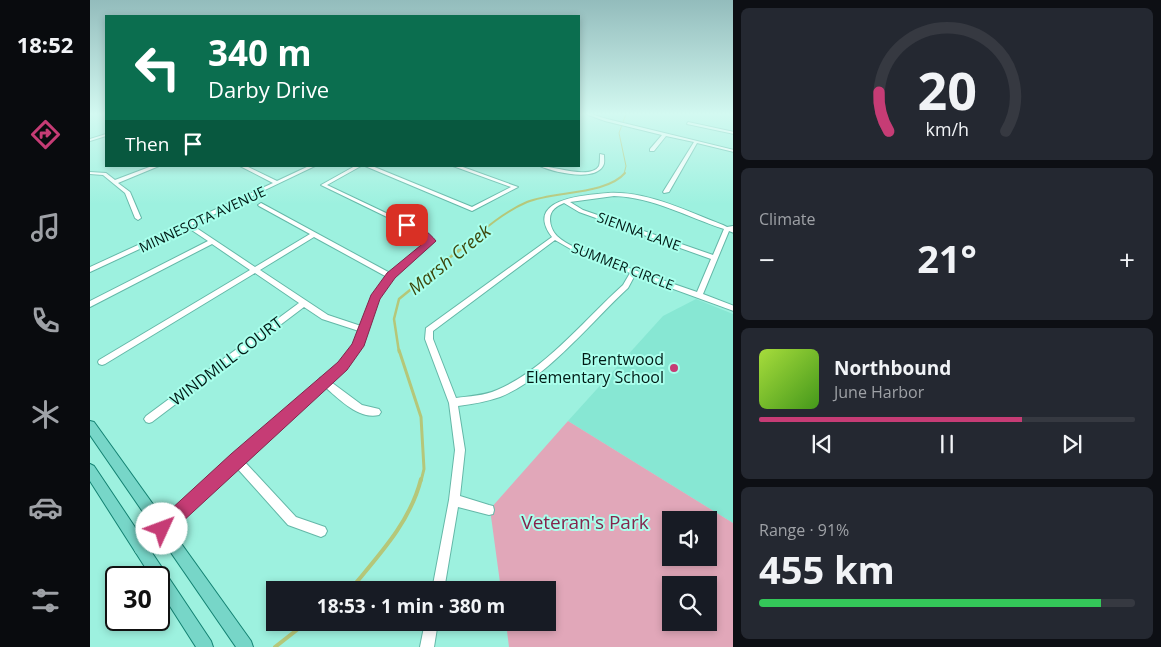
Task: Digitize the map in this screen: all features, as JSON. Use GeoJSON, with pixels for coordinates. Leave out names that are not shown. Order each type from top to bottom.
{"type":"FeatureCollection","features":[{"type":"Feature","properties":{"kind":"main road"},"geometry":{"type":"LineString","coordinates":[[90,426],[243,645]]}},
{"type":"Feature","properties":{"kind":"main road"},"geometry":{"type":"LineString","coordinates":[[90,470],[205,647]]}},
{"type":"Feature","properties":{"kind":"street"},"geometry":{"type":"LineString","coordinates":[[652,150],[657,144]]}},
{"type":"Feature","properties":{"kind":"street"},"geometry":{"type":"LineString","coordinates":[[666,192],[695,144]]}},
{"type":"Feature","properties":{"kind":"street"},"geometry":{"type":"LineString","coordinates":[[704,144],[733,152]]}},
{"type":"Feature","properties":{"kind":"street"},"geometry":{"type":"LineString","coordinates":[[546,167],[574,175],[591,173],[599,169],[602,164],[602,155]]}},
{"type":"Feature","properties":{"kind":"street"},"geometry":{"type":"LineString","coordinates":[[115,182],[155,167]]}},
{"type":"Feature","properties":{"kind":"street"},"geometry":{"type":"LineString","coordinates":[[244,167],[277,183]]}},
{"type":"Feature","properties":{"kind":"street"},"geometry":{"type":"LineString","coordinates":[[250,170],[256,167]]}},
{"type":"Feature","properties":{"kind":"street","name":"MINNESOTA AVENUE"},"geometry":{"type":"LineString","coordinates":[[90,270],[311,167]]}},
{"type":"Feature","properties":{"kind":"street"},"geometry":{"type":"LineString","coordinates":[[140,549],[323,381],[343,366],[358,346],[362,329],[375,298],[391,276],[432,241],[424,233],[323,185],[357,167]]}},
{"type":"Feature","properties":{"kind":"street"},"geometry":{"type":"LineString","coordinates":[[369,167],[472,209],[515,187],[458,167]]}},
{"type":"Feature","properties":{"kind":"street"},"geometry":{"type":"LineString","coordinates":[[90,173],[101,173],[130,195],[138,218]]}},
{"type":"Feature","properties":{"kind":"street","name":"SUMMER CIRCLE"},"geometry":{"type":"LineString","coordinates":[[731,229],[686,212],[627,195],[596,196],[565,201],[550,210],[546,216],[547,223],[555,237],[572,248],[633,273],[699,294],[733,309]]}},
{"type":"Feature","properties":{"kind":"street","name":"SIENNA LANE"},"geometry":{"type":"LineString","coordinates":[[565,201],[580,210],[714,258]]}},
{"type":"Feature","properties":{"kind":"street"},"geometry":{"type":"LineString","coordinates":[[261,205],[313,236],[391,276]]}},
{"type":"Feature","properties":{"kind":"street"},"geometry":{"type":"LineString","coordinates":[[188,225],[303,304],[325,317],[362,329]]}},
{"type":"Feature","properties":{"kind":"street"},"geometry":{"type":"LineString","coordinates":[[699,294],[714,258],[731,229]]}},
{"type":"Feature","properties":{"kind":"street"},"geometry":{"type":"LineString","coordinates":[[102,362],[313,236]]}},
{"type":"Feature","properties":{"kind":"street"},"geometry":{"type":"LineString","coordinates":[[440,581],[454,500],[460,450],[452,402],[428,339],[429,330],[496,283],[543,244],[555,237]]}},
{"type":"Feature","properties":{"kind":"street"},"geometry":{"type":"LineString","coordinates":[[90,304],[212,242]]}},
{"type":"Feature","properties":{"kind":"street"},"geometry":{"type":"LineString","coordinates":[[452,402],[497,394],[529,374],[626,286],[633,273]]}},
{"type":"Feature","properties":{"kind":"street","name":"WINDMILL COURT"},"geometry":{"type":"LineString","coordinates":[[149,419],[303,304]]}},
{"type":"Feature","properties":{"kind":"street"},"geometry":{"type":"LineString","coordinates":[[323,381],[360,409],[376,412]]}},
{"type":"Feature","properties":{"kind":"street"},"geometry":{"type":"LineString","coordinates":[[236,460],[292,521],[321,532]]}},
{"type":"Feature","properties":{"kind":"street"},"geometry":{"type":"LineString","coordinates":[[454,500],[489,510]]}},
{"type":"Feature","properties":{"kind":"street"},"geometry":{"type":"LineString","coordinates":[[428,647],[431,631]]}},
{"type":"Feature","properties":{"kind":"shaded area","name":"Brentwood Elementary School"},"geometry":{"type":"Polygon","coordinates":[[[696,299],[733,314],[733,523],[717,513],[717,511],[714,511],[568,421],[663,316],[696,299]]]}},
{"type":"Feature","properties":{"kind":"green space","name":"Veteran's Park"},"geometry":{"type":"Polygon","coordinates":[[[568,421],[714,511],[662,511],[662,566],[717,566],[717,513],[733,523],[733,647],[509,647],[507,631],[556,631],[556,581],[500,581],[490,509],[568,421]]]}},
{"type":"Feature","properties":{"kind":"waterway","name":"Marsh Creek"},"geometry":{"type":"LineString","coordinates":[[621,144],[626,166],[624,174]]}},
{"type":"Feature","properties":{"kind":"waterway","name":"Marsh Creek"},"geometry":{"type":"LineString","coordinates":[[458,252],[499,218],[527,202],[538,198],[593,189],[616,180],[624,174]]}},
{"type":"Feature","properties":{"kind":"waterway","name":"Marsh Creek"},"geometry":{"type":"LineString","coordinates":[[399,352],[394,319],[399,299],[459,250]]}},
{"type":"Feature","properties":{"kind":"waterway","name":"Marsh Creek"},"geometry":{"type":"LineString","coordinates":[[399,350],[421,417],[424,469],[421,481]]}},
{"type":"Feature","properties":{"kind":"waterway","name":"Marsh Creek"},"geometry":{"type":"LineString","coordinates":[[358,581],[382,552],[401,524],[416,495],[421,479]]}},
{"type":"Feature","properties":{"kind":"waterway","name":"Marsh Creek"},"geometry":{"type":"LineString","coordinates":[[275,647],[295,631]]}},
{"type":"Feature","properties":{"kind":"place","name":"Brentwood Elementary School"},"geometry":{"type":"Point","coordinates":[674,368]}},
{"type":"Feature","properties":{"kind":"route"},"geometry":{"type":"LineString","coordinates":[[162,529],[323,381],[343,366],[358,346],[362,329],[375,298],[391,276],[432,241],[424,233],[407,225]]}}]}
